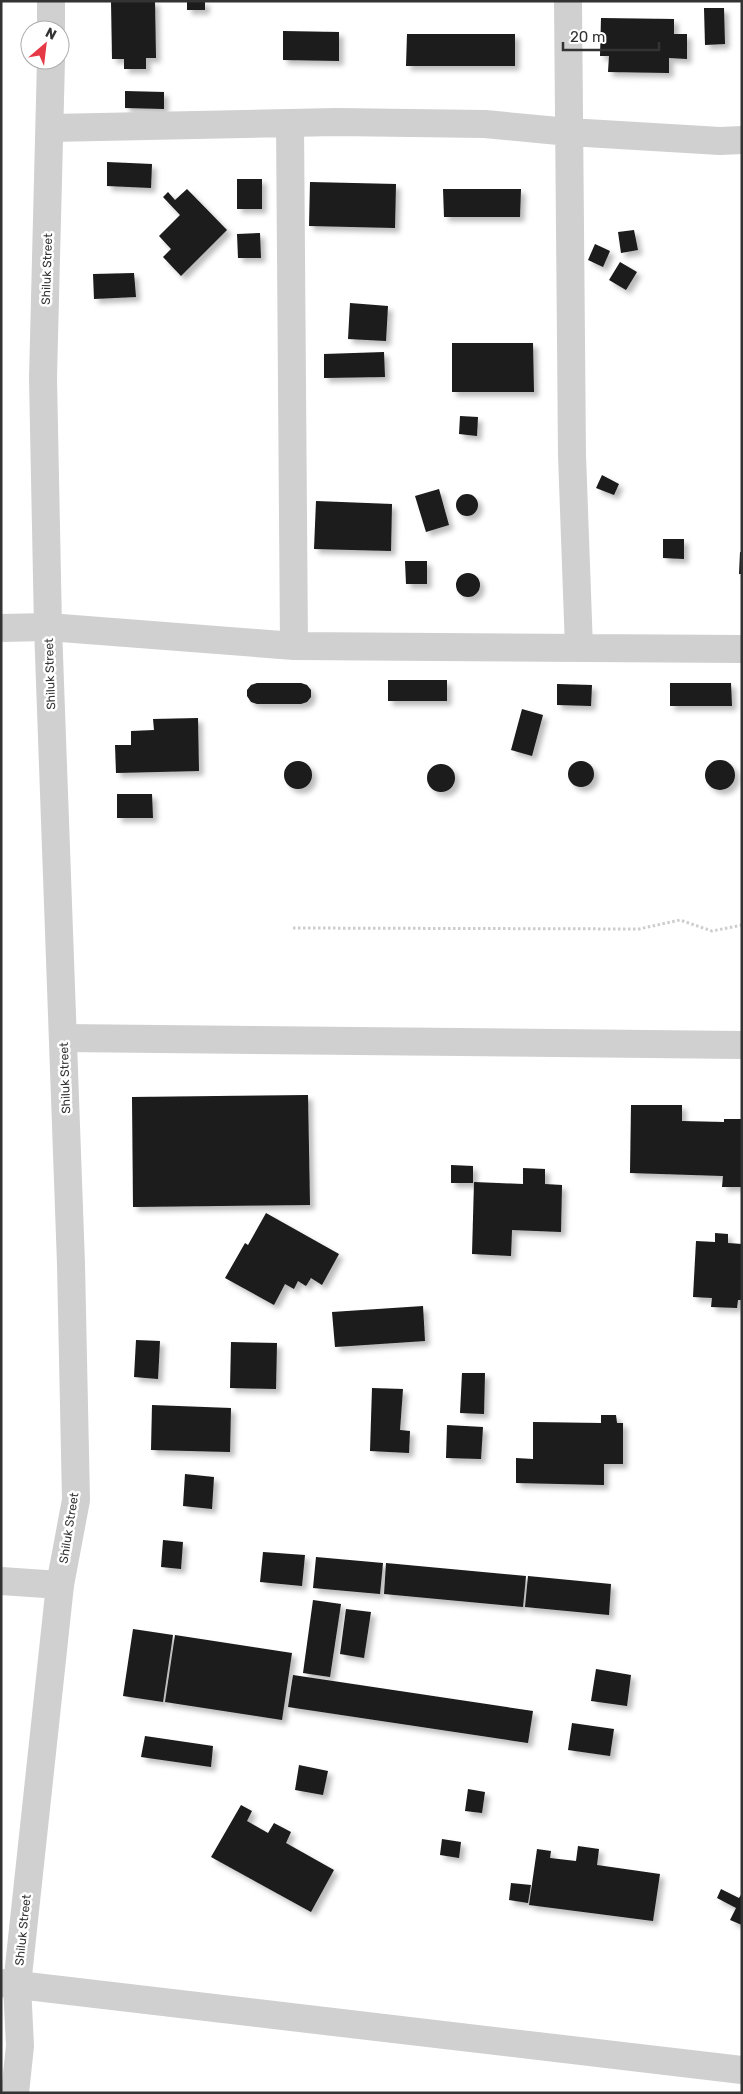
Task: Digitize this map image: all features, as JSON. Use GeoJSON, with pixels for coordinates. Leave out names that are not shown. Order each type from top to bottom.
{"type":"FeatureCollection","features":[{"type":"Feature","properties":{"kind":"street"},"geometry":{"type":"LineString","coordinates":[[51,1],[51,20]]}},
{"type":"Feature","properties":{"kind":"street"},"geometry":{"type":"LineString","coordinates":[[568,1],[572,455],[579,648]]}},
{"type":"Feature","properties":{"kind":"street","name":"Shiluk Street"},"geometry":{"type":"LineString","coordinates":[[15,2093],[20,2046],[9,1984],[60,1585],[76,1500],[71,1254],[48,627],[43,378],[51,128],[51,70]]}},
{"type":"Feature","properties":{"kind":"street"},"geometry":{"type":"LineString","coordinates":[[51,128],[336,122],[486,124],[569,132],[720,141],[742,140]]}},
{"type":"Feature","properties":{"kind":"street"},"geometry":{"type":"LineString","coordinates":[[290,124],[294,646]]}},
{"type":"Feature","properties":{"kind":"street"},"geometry":{"type":"LineString","coordinates":[[1,628],[48,627],[294,646],[742,649]]}},
{"type":"Feature","properties":{"kind":"street"},"geometry":{"type":"LineString","coordinates":[[63,1038],[742,1045]]}},
{"type":"Feature","properties":{"kind":"street"},"geometry":{"type":"LineString","coordinates":[[1,1581],[60,1585]]}},
{"type":"Feature","properties":{"kind":"street"},"geometry":{"type":"LineString","coordinates":[[9,1984],[742,2070]]}},
{"type":"Feature","properties":{"kind":"path"},"geometry":{"type":"LineString","coordinates":[[293,928],[639,929],[680,920],[712,931],[742,925]]}},
{"type":"Feature","properties":{"kind":"building"},"geometry":{"type":"Polygon","coordinates":[[[111,1],[155,1],[156,58],[146,58],[146,69],[124,69],[124,59],[112,59],[111,1]]]}},
{"type":"Feature","properties":{"kind":"building"},"geometry":{"type":"Polygon","coordinates":[[[187,1],[205,1],[205,10],[187,10],[187,1]]]}},
{"type":"Feature","properties":{"kind":"building"},"geometry":{"type":"Polygon","coordinates":[[[704,8],[724,8],[725,44],[705,45],[704,8]]]}},
{"type":"Feature","properties":{"kind":"building"},"geometry":{"type":"Polygon","coordinates":[[[601,18],[674,19],[674,34],[687,34],[687,59],[669,58],[669,73],[608,72],[609,56],[600,56],[601,18]]]}},
{"type":"Feature","properties":{"kind":"building"},"geometry":{"type":"Polygon","coordinates":[[[283,31],[339,32],[339,61],[283,60],[283,31]]]}},
{"type":"Feature","properties":{"kind":"building"},"geometry":{"type":"Polygon","coordinates":[[[407,34],[515,34],[515,66],[406,66],[407,34]]]}},
{"type":"Feature","properties":{"kind":"building"},"geometry":{"type":"Polygon","coordinates":[[[125,91],[164,92],[164,109],[125,108],[125,91]]]}},
{"type":"Feature","properties":{"kind":"building"},"geometry":{"type":"Polygon","coordinates":[[[107,162],[152,164],[151,188],[107,186],[107,162]]]}},
{"type":"Feature","properties":{"kind":"building"},"geometry":{"type":"Polygon","coordinates":[[[237,179],[262,179],[262,209],[237,209],[237,179]]]}},
{"type":"Feature","properties":{"kind":"building"},"geometry":{"type":"Polygon","coordinates":[[[310,182],[396,184],[395,228],[309,226],[310,182]]]}},
{"type":"Feature","properties":{"kind":"building"},"geometry":{"type":"Polygon","coordinates":[[[187,189],[227,230],[181,276],[163,257],[171,249],[159,236],[180,215],[163,197],[168,192],[175,200],[187,189]]]}},
{"type":"Feature","properties":{"kind":"building"},"geometry":{"type":"Polygon","coordinates":[[[443,189],[521,189],[520,217],[444,217],[443,189]]]}},
{"type":"Feature","properties":{"kind":"building"},"geometry":{"type":"Polygon","coordinates":[[[634,230],[638,250],[621,253],[618,232],[634,230]]]}},
{"type":"Feature","properties":{"kind":"building"},"geometry":{"type":"Polygon","coordinates":[[[260,233],[261,258],[238,258],[237,234],[260,233]]]}},
{"type":"Feature","properties":{"kind":"building"},"geometry":{"type":"Polygon","coordinates":[[[595,244],[610,251],[603,267],[588,260],[595,244]]]}},
{"type":"Feature","properties":{"kind":"building"},"geometry":{"type":"Polygon","coordinates":[[[620,262],[637,272],[626,290],[609,280],[620,262]]]}},
{"type":"Feature","properties":{"kind":"building"},"geometry":{"type":"Polygon","coordinates":[[[134,273],[136,297],[94,299],[93,274],[134,273]]]}},
{"type":"Feature","properties":{"kind":"building"},"geometry":{"type":"Polygon","coordinates":[[[350,303],[388,306],[386,341],[348,339],[350,303]]]}},
{"type":"Feature","properties":{"kind":"building"},"geometry":{"type":"Polygon","coordinates":[[[452,343],[533,343],[534,392],[452,392],[452,343]]]}},
{"type":"Feature","properties":{"kind":"building"},"geometry":{"type":"Polygon","coordinates":[[[384,352],[385,377],[324,378],[324,354],[384,352]]]}},
{"type":"Feature","properties":{"kind":"building"},"geometry":{"type":"Polygon","coordinates":[[[460,416],[478,417],[477,436],[459,434],[460,416]]]}},
{"type":"Feature","properties":{"kind":"building"},"geometry":{"type":"Polygon","coordinates":[[[602,475],[619,484],[614,495],[596,488],[602,475]]]}},
{"type":"Feature","properties":{"kind":"building"},"geometry":{"type":"Polygon","coordinates":[[[439,489],[449,525],[426,532],[415,496],[439,489]]]}},
{"type":"Feature","properties":{"kind":"building"},"geometry":{"type":"Polygon","coordinates":[[[467,494],[475,497],[478,505],[475,513],[467,516],[459,513],[456,505],[459,497],[467,494]]]}},
{"type":"Feature","properties":{"kind":"building"},"geometry":{"type":"Polygon","coordinates":[[[316,501],[392,504],[391,551],[314,549],[316,501]]]}},
{"type":"Feature","properties":{"kind":"building"},"geometry":{"type":"Polygon","coordinates":[[[663,539],[684,539],[684,559],[663,558],[663,539]]]}},
{"type":"Feature","properties":{"kind":"building"},"geometry":{"type":"Polygon","coordinates":[[[740,552],[742,552],[742,574],[739,574],[740,552]]]}},
{"type":"Feature","properties":{"kind":"building"},"geometry":{"type":"Polygon","coordinates":[[[405,561],[427,561],[427,584],[406,584],[405,561]]]}},
{"type":"Feature","properties":{"kind":"building"},"geometry":{"type":"Polygon","coordinates":[[[468,573],[477,576],[480,585],[477,594],[468,597],[459,594],[456,585],[459,576],[468,573]]]}},
{"type":"Feature","properties":{"kind":"building"},"geometry":{"type":"Polygon","coordinates":[[[388,680],[447,680],[447,701],[388,701],[388,680]]]}},
{"type":"Feature","properties":{"kind":"building"},"geometry":{"type":"Polygon","coordinates":[[[257,683],[301,683],[307,685],[311,690],[311,697],[307,702],[301,704],[257,704],[251,702],[247,696],[247,690],[251,685],[257,683]]]}},
{"type":"Feature","properties":{"kind":"building"},"geometry":{"type":"Polygon","coordinates":[[[670,683],[731,683],[732,706],[670,706],[670,683]]]}},
{"type":"Feature","properties":{"kind":"building"},"geometry":{"type":"Polygon","coordinates":[[[557,684],[592,685],[591,706],[557,705],[557,684]]]}},
{"type":"Feature","properties":{"kind":"building"},"geometry":{"type":"Polygon","coordinates":[[[522,709],[543,715],[532,756],[511,750],[522,709]]]}},
{"type":"Feature","properties":{"kind":"building"},"geometry":{"type":"Polygon","coordinates":[[[198,718],[199,771],[116,773],[115,745],[131,745],[131,731],[154,730],[153,719],[198,718]]]}},
{"type":"Feature","properties":{"kind":"building"},"geometry":{"type":"Polygon","coordinates":[[[720,760],[731,764],[735,775],[731,786],[720,790],[709,786],[705,775],[709,764],[720,760]]]}},
{"type":"Feature","properties":{"kind":"building"},"geometry":{"type":"Polygon","coordinates":[[[298,761],[308,765],[312,775],[308,785],[298,789],[288,785],[284,775],[288,765],[298,761]]]}},
{"type":"Feature","properties":{"kind":"building"},"geometry":{"type":"Polygon","coordinates":[[[581,761],[590,765],[594,774],[590,783],[581,787],[572,783],[568,774],[572,765],[581,761]]]}},
{"type":"Feature","properties":{"kind":"building"},"geometry":{"type":"Polygon","coordinates":[[[441,764],[451,768],[455,778],[451,788],[441,792],[431,788],[427,778],[431,768],[441,764]]]}},
{"type":"Feature","properties":{"kind":"building"},"geometry":{"type":"Polygon","coordinates":[[[117,794],[152,794],[153,818],[117,818],[117,794]]]}},
{"type":"Feature","properties":{"kind":"building"},"geometry":{"type":"Polygon","coordinates":[[[308,1095],[310,1205],[133,1207],[132,1097],[308,1095]]]}},
{"type":"Feature","properties":{"kind":"building"},"geometry":{"type":"Polygon","coordinates":[[[631,1105],[682,1105],[682,1121],[724,1122],[724,1119],[742,1119],[742,1187],[722,1187],[723,1176],[630,1173],[631,1105]]]}},
{"type":"Feature","properties":{"kind":"building"},"geometry":{"type":"Polygon","coordinates":[[[451,1165],[473,1166],[473,1183],[451,1183],[451,1165]]]}},
{"type":"Feature","properties":{"kind":"building"},"geometry":{"type":"Polygon","coordinates":[[[523,1168],[545,1169],[545,1184],[562,1185],[561,1232],[512,1230],[511,1256],[472,1254],[474,1182],[523,1184],[523,1168]]]}},
{"type":"Feature","properties":{"kind":"building"},"geometry":{"type":"Polygon","coordinates":[[[266,1213],[339,1254],[322,1285],[311,1278],[306,1286],[298,1281],[294,1289],[285,1284],[274,1305],[225,1278],[245,1243],[248,1245],[266,1213]]]}},
{"type":"Feature","properties":{"kind":"building"},"geometry":{"type":"Polygon","coordinates":[[[715,1233],[728,1234],[728,1243],[742,1244],[742,1300],[738,1300],[737,1308],[711,1307],[712,1298],[693,1297],[696,1241],[715,1242],[715,1233]]]}},
{"type":"Feature","properties":{"kind":"building"},"geometry":{"type":"Polygon","coordinates":[[[423,1306],[425,1341],[335,1347],[332,1312],[423,1306]]]}},
{"type":"Feature","properties":{"kind":"building"},"geometry":{"type":"Polygon","coordinates":[[[136,1340],[160,1341],[158,1379],[134,1377],[136,1340]]]}},
{"type":"Feature","properties":{"kind":"building"},"geometry":{"type":"Polygon","coordinates":[[[231,1342],[277,1343],[276,1389],[230,1388],[231,1342]]]}},
{"type":"Feature","properties":{"kind":"building"},"geometry":{"type":"Polygon","coordinates":[[[462,1373],[485,1373],[484,1414],[460,1413],[462,1373]]]}},
{"type":"Feature","properties":{"kind":"building"},"geometry":{"type":"Polygon","coordinates":[[[372,1388],[403,1389],[400,1430],[410,1431],[409,1453],[370,1451],[372,1388]]]}},
{"type":"Feature","properties":{"kind":"building"},"geometry":{"type":"Polygon","coordinates":[[[152,1405],[231,1408],[230,1452],[151,1450],[152,1405]]]}},
{"type":"Feature","properties":{"kind":"building"},"geometry":{"type":"Polygon","coordinates":[[[601,1415],[616,1415],[617,1423],[623,1423],[623,1464],[604,1464],[604,1485],[516,1483],[516,1458],[533,1459],[533,1422],[601,1423],[601,1415]]]}},
{"type":"Feature","properties":{"kind":"building"},"geometry":{"type":"Polygon","coordinates":[[[447,1425],[483,1427],[481,1459],[446,1458],[447,1425]]]}},
{"type":"Feature","properties":{"kind":"building"},"geometry":{"type":"Polygon","coordinates":[[[185,1474],[214,1477],[212,1509],[183,1506],[185,1474]]]}},
{"type":"Feature","properties":{"kind":"building"},"geometry":{"type":"Polygon","coordinates":[[[163,1540],[183,1542],[181,1569],[161,1567],[163,1540]]]}},
{"type":"Feature","properties":{"kind":"building"},"geometry":{"type":"Polygon","coordinates":[[[263,1552],[305,1555],[302,1586],[260,1582],[263,1552]]]}},
{"type":"Feature","properties":{"kind":"building"},"geometry":{"type":"Polygon","coordinates":[[[316,1557],[383,1563],[380,1594],[313,1588],[316,1557]]]}},
{"type":"Feature","properties":{"kind":"building"},"geometry":{"type":"Polygon","coordinates":[[[386,1563],[526,1576],[523,1607],[384,1594],[386,1563]]]}},
{"type":"Feature","properties":{"kind":"building"},"geometry":{"type":"Polygon","coordinates":[[[528,1576],[611,1584],[609,1615],[525,1607],[528,1576]]]}},
{"type":"Feature","properties":{"kind":"building"},"geometry":{"type":"Polygon","coordinates":[[[313,1600],[341,1604],[330,1677],[303,1673],[313,1600]]]}},
{"type":"Feature","properties":{"kind":"building"},"geometry":{"type":"Polygon","coordinates":[[[346,1609],[371,1612],[364,1658],[340,1654],[346,1609]]]}},
{"type":"Feature","properties":{"kind":"building"},"geometry":{"type":"Polygon","coordinates":[[[133,1629],[173,1635],[163,1702],[123,1696],[133,1629]]]}},
{"type":"Feature","properties":{"kind":"building"},"geometry":{"type":"Polygon","coordinates":[[[175,1635],[292,1653],[282,1720],[165,1702],[175,1635]]]}},
{"type":"Feature","properties":{"kind":"building"},"geometry":{"type":"Polygon","coordinates":[[[596,1669],[631,1675],[627,1706],[591,1701],[596,1669]]]}},
{"type":"Feature","properties":{"kind":"building"},"geometry":{"type":"Polygon","coordinates":[[[293,1675],[533,1711],[528,1743],[288,1707],[293,1675]]]}},
{"type":"Feature","properties":{"kind":"building"},"geometry":{"type":"Polygon","coordinates":[[[572,1723],[614,1729],[610,1756],[568,1750],[572,1723]]]}},
{"type":"Feature","properties":{"kind":"building"},"geometry":{"type":"Polygon","coordinates":[[[145,1736],[213,1746],[211,1767],[141,1757],[145,1736]]]}},
{"type":"Feature","properties":{"kind":"building"},"geometry":{"type":"Polygon","coordinates":[[[299,1765],[328,1771],[323,1795],[295,1790],[299,1765]]]}},
{"type":"Feature","properties":{"kind":"building"},"geometry":{"type":"Polygon","coordinates":[[[468,1789],[485,1792],[482,1813],[465,1811],[468,1789]]]}},
{"type":"Feature","properties":{"kind":"building"},"geometry":{"type":"Polygon","coordinates":[[[241,1805],[252,1811],[247,1821],[268,1833],[274,1823],[291,1832],[286,1843],[334,1870],[311,1912],[211,1857],[241,1805]]]}},
{"type":"Feature","properties":{"kind":"building"},"geometry":{"type":"Polygon","coordinates":[[[442,1839],[461,1842],[459,1858],[440,1855],[442,1839]]]}},
{"type":"Feature","properties":{"kind":"building"},"geometry":{"type":"Polygon","coordinates":[[[578,1846],[599,1849],[597,1865],[660,1874],[653,1921],[529,1905],[537,1849],[551,1851],[550,1858],[576,1861],[578,1846]]]}},
{"type":"Feature","properties":{"kind":"building"},"geometry":{"type":"Polygon","coordinates":[[[511,1883],[531,1885],[528,1903],[509,1900],[511,1883]]]}},
{"type":"Feature","properties":{"kind":"building"},"geometry":{"type":"Polygon","coordinates":[[[721,1889],[739,1898],[742,1893],[742,1925],[730,1920],[736,1908],[717,1898],[721,1889]]]}}]}
